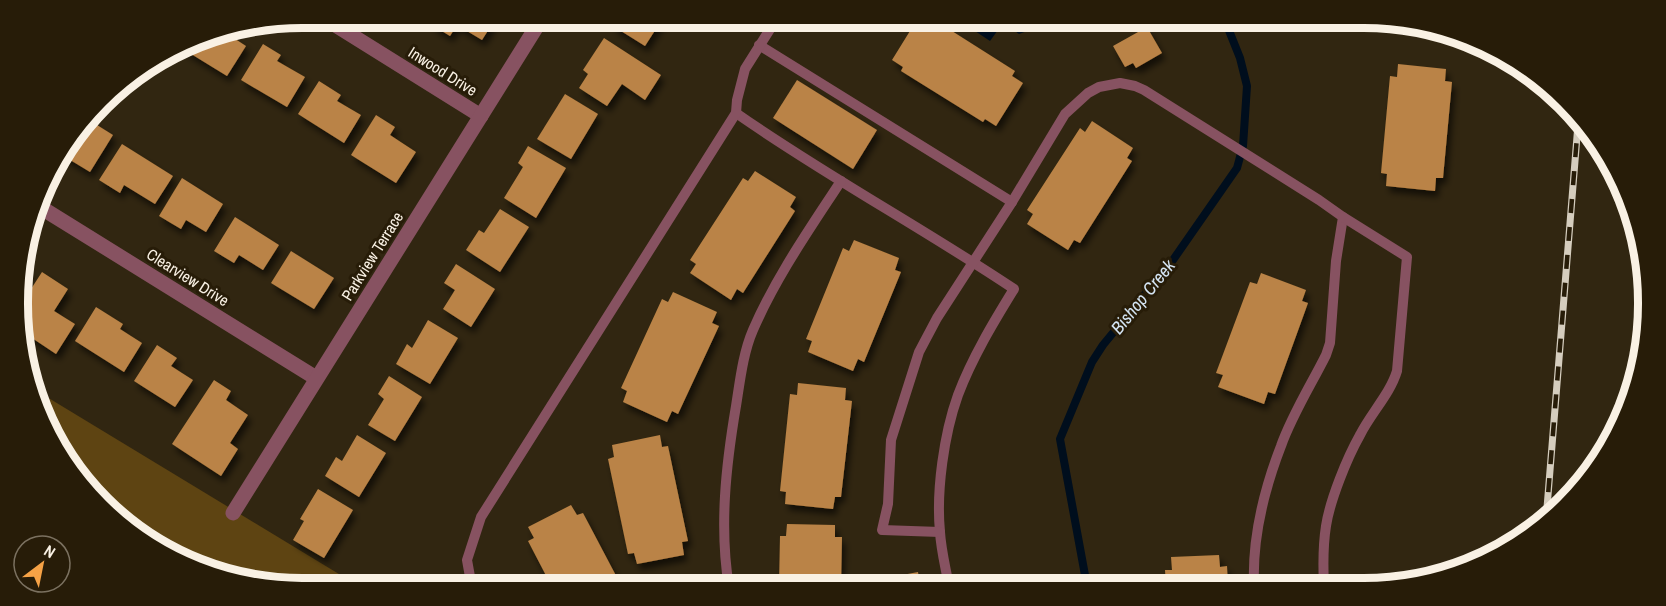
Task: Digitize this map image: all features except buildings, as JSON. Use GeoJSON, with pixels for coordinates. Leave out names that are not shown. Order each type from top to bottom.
{"type":"FeatureCollection","features":[{"type":"Feature","properties":{"kind":"street","name":"Inwood Drive"},"geometry":{"type":"LineString","coordinates":[[340,28],[481,116]]}},
{"type":"Feature","properties":{"kind":"street","name":"Parkview Terrace"},"geometry":{"type":"LineString","coordinates":[[233,513],[536,28]]}},
{"type":"Feature","properties":{"kind":"street","name":"Clearview Drive"},"geometry":{"type":"LineString","coordinates":[[45,210],[316,378]]}},
{"type":"Feature","properties":{"kind":"lane"},"geometry":{"type":"LineString","coordinates":[[470,578],[467,560],[481,518],[736,113],[745,69],[770,28]]}},
{"type":"Feature","properties":{"kind":"lane"},"geometry":{"type":"LineString","coordinates":[[759,45],[1012,201]]}},
{"type":"Feature","properties":{"kind":"lane"},"geometry":{"type":"LineString","coordinates":[[940,532],[882,530],[888,504],[891,440],[919,352],[937,318],[1065,114],[1088,93],[1099,87],[1120,83],[1148,92],[1407,257],[1397,371],[1394,381],[1361,433],[1348,459],[1336,492],[1326,523],[1324,578]]}},
{"type":"Feature","properties":{"kind":"lane"},"geometry":{"type":"LineString","coordinates":[[736,113],[1014,289],[980,349],[958,396],[946,443],[942,468],[940,532],[948,578]]}},
{"type":"Feature","properties":{"kind":"lane"},"geometry":{"type":"LineString","coordinates":[[728,578],[724,550],[727,464],[741,372],[749,343],[768,299],[795,249],[841,181]]}},
{"type":"Feature","properties":{"kind":"lane"},"geometry":{"type":"LineString","coordinates":[[1254,578],[1257,534],[1270,476],[1281,444],[1330,343],[1336,261],[1343,217]]}},
{"type":"Feature","properties":{"kind":"shaded area"},"geometry":{"type":"Polygon","coordinates":[[[45,396],[346,578],[285,577],[249,572],[198,557],[166,541],[122,509],[85,470],[65,440],[45,396]]]}},
{"type":"Feature","properties":{"kind":"water"},"geometry":{"type":"Polygon","coordinates":[[[970,28],[999,28],[990,41],[970,28]]]}},
{"type":"Feature","properties":{"kind":"water"},"geometry":{"type":"Polygon","coordinates":[[[1010,28],[1030,28],[1030,30],[1019,34],[1010,28]]]}},
{"type":"Feature","properties":{"kind":"waterway","name":"Bishop Creek"},"geometry":{"type":"LineString","coordinates":[[1086,578],[1060,439],[1092,362],[1103,345],[1173,260],[1237,168],[1243,146],[1247,86],[1240,58],[1228,28]]}},
{"type":"Feature","properties":{"kind":"railway"},"geometry":{"type":"LineString","coordinates":[[1547,506],[1577,132]]}}]}
